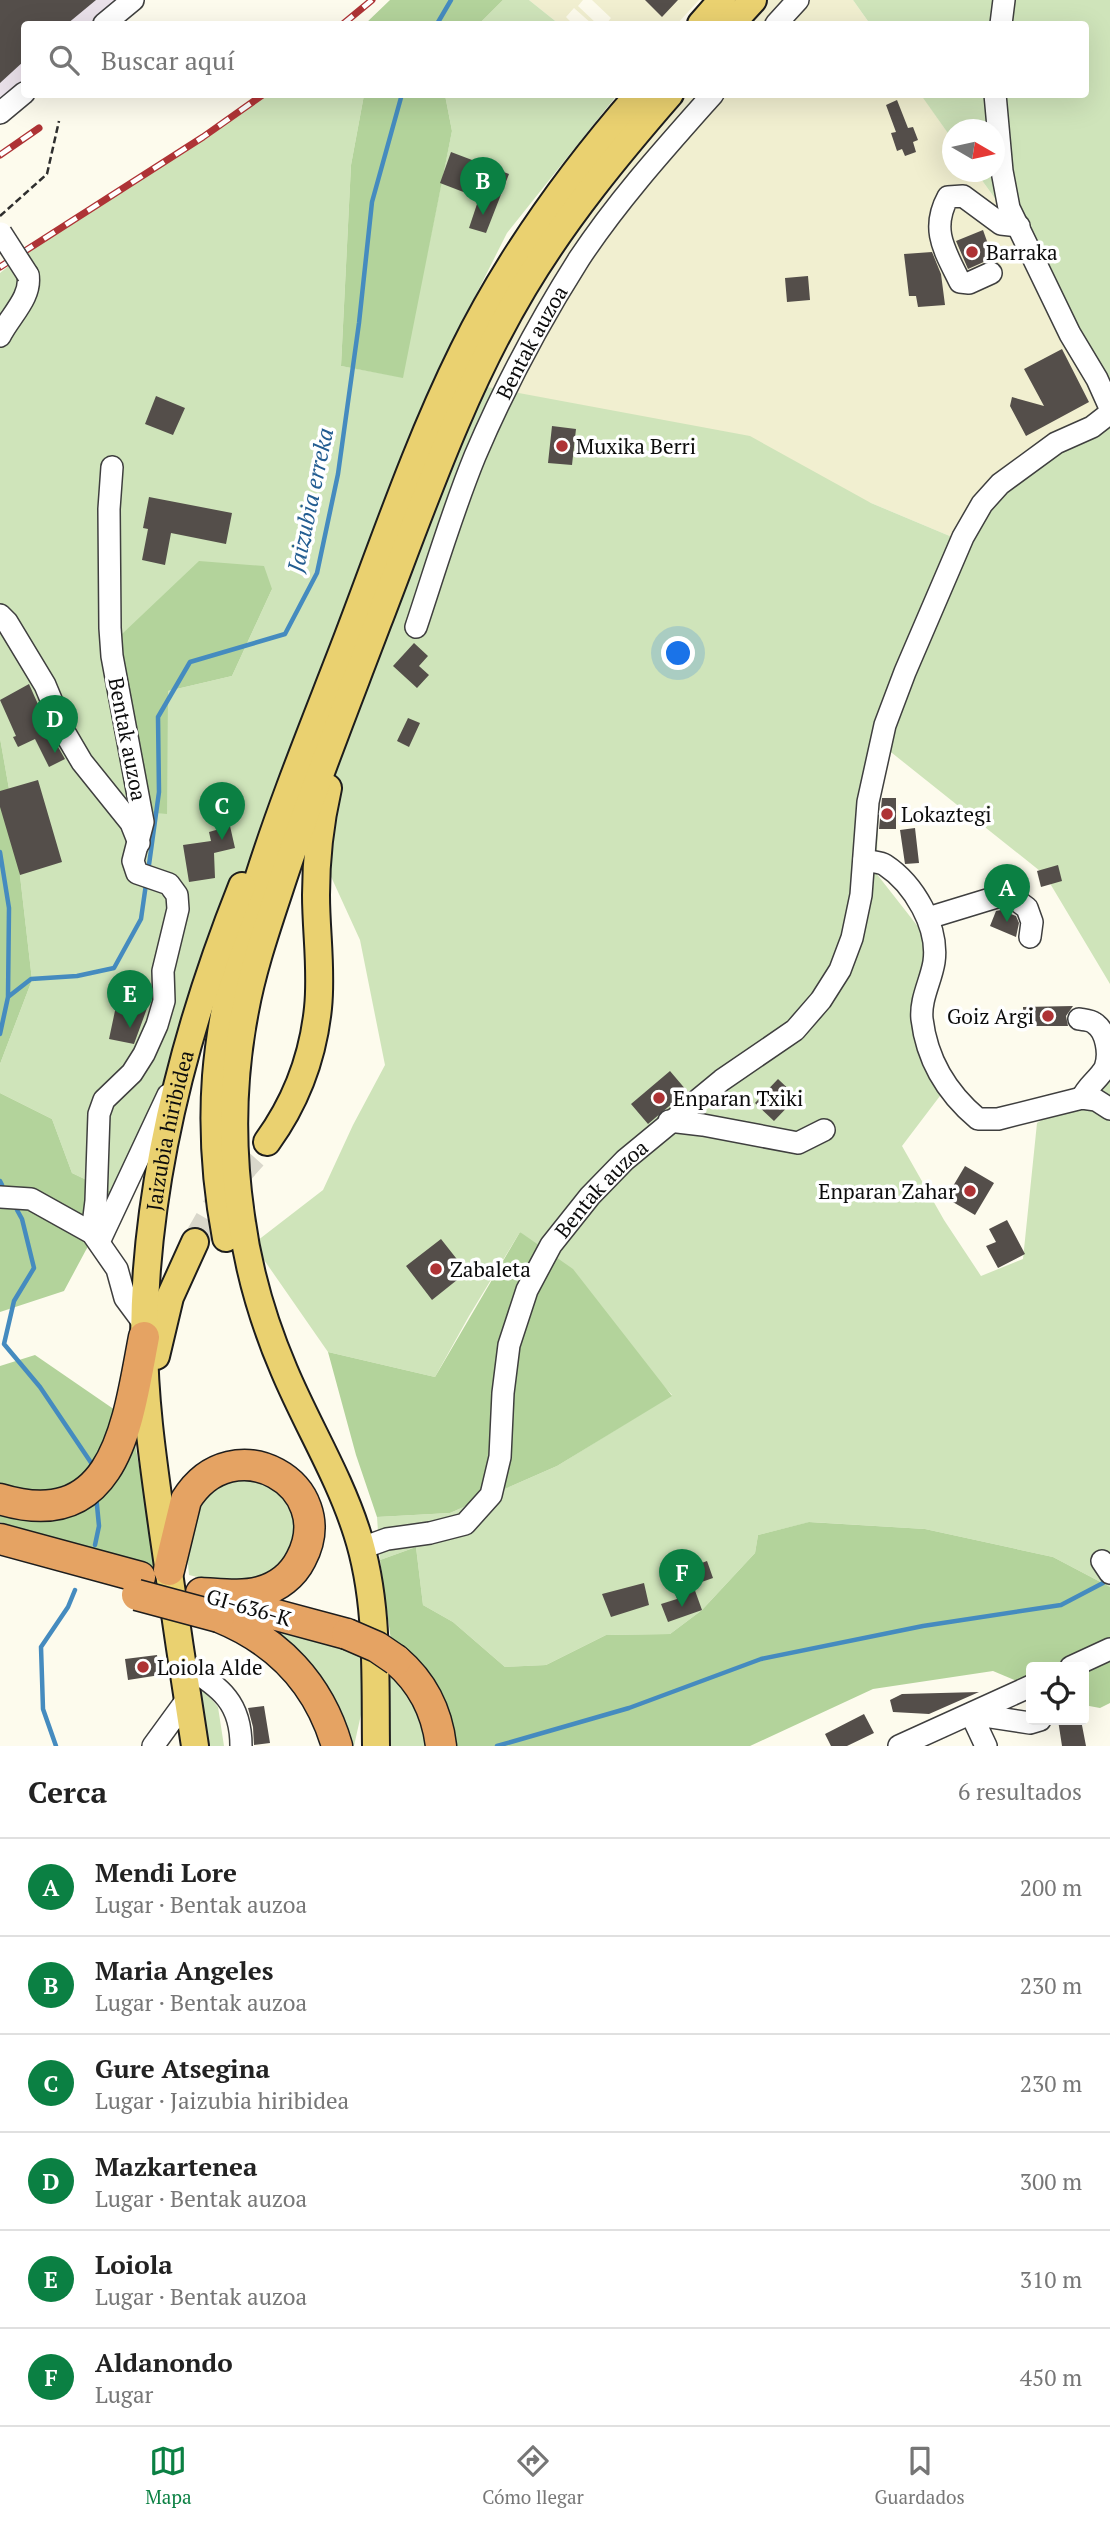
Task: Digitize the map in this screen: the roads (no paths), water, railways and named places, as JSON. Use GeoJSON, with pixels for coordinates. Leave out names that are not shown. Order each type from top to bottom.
{"type":"FeatureCollection","features":[{"type":"Feature","properties":{"kind":"highway"},"geometry":{"type":"LineString","coordinates":[[0,1499],[35,1506],[55,1504],[75,1498],[99,1479],[117,1452],[125,1427],[144,1331]]}},
{"type":"Feature","properties":{"kind":"highway"},"geometry":{"type":"LineString","coordinates":[[169,1570],[186,1500],[192,1490],[209,1474],[243,1464],[266,1468],[286,1479],[301,1497],[308,1520],[307,1543],[299,1564],[282,1582],[261,1592],[238,1595],[201,1593]]}},
{"type":"Feature","properties":{"kind":"highway","name":"GI-636-K"},"geometry":{"type":"LineString","coordinates":[[0,1539],[139,1586],[255,1634],[271,1645],[299,1672],[320,1703],[337,1746]]}},
{"type":"Feature","properties":{"kind":"highway","name":"GI-636-K"},"geometry":{"type":"LineString","coordinates":[[0,1558],[38,1570],[201,1593],[347,1634],[377,1647],[396,1660],[424,1692],[437,1721],[440,1746]]}},
{"type":"Feature","properties":{"kind":"main road"},"geometry":{"type":"LineString","coordinates":[[717,12],[753,0]]}},
{"type":"Feature","properties":{"kind":"main road"},"geometry":{"type":"LineString","coordinates":[[352,1519],[273,1378],[247,1315],[229,1249],[219,1193],[215,1147],[216,1078],[228,999],[263,867],[296,771],[427,431],[462,352],[503,276],[551,204],[636,98]]}},
{"type":"Feature","properties":{"kind":"main road"},"geometry":{"type":"LineString","coordinates":[[376,1746],[373,1631],[362,1548],[333,1470],[285,1373],[262,1311],[244,1236],[234,1147],[236,1081],[244,1014],[251,982],[303,820],[449,438],[493,343],[524,287],[570,217],[667,98]]}},
{"type":"Feature","properties":{"kind":"main road"},"geometry":{"type":"LineString","coordinates":[[267,1142],[295,1096],[313,1039],[319,977],[316,895],[318,843],[335,761],[337,732]]}},
{"type":"Feature","properties":{"kind":"main road","name":"Jaizubia hiribidea"},"geometry":{"type":"LineString","coordinates":[[195,1746],[151,1452],[144,1331],[146,1280],[158,1184],[181,1067],[202,995],[227,923],[279,792],[296,771]]}},
{"type":"Feature","properties":{"kind":"main road","name":"Jaizubia hiribidea"},"geometry":{"type":"LineString","coordinates":[[160,1511],[156,1358],[170,1297],[195,1242]]}},
{"type":"Feature","properties":{"kind":"street"},"geometry":{"type":"LineString","coordinates":[[108,21],[133,0]]}},
{"type":"Feature","properties":{"kind":"street"},"geometry":{"type":"LineString","coordinates":[[779,21],[798,0]]}},
{"type":"Feature","properties":{"kind":"street"},"geometry":{"type":"LineString","coordinates":[[1001,21],[1003,0]]}},
{"type":"Feature","properties":{"kind":"street"},"geometry":{"type":"LineString","coordinates":[[0,113],[21,96]]}},
{"type":"Feature","properties":{"kind":"street","name":"Bentak auzoa"},"geometry":{"type":"LineString","coordinates":[[416,627],[449,527],[490,422],[519,361],[580,257],[629,192],[710,98]]}},
{"type":"Feature","properties":{"kind":"street"},"geometry":{"type":"LineString","coordinates":[[995,98],[1002,172],[1009,208],[1070,334],[1097,379],[1110,410]]}},
{"type":"Feature","properties":{"kind":"street"},"geometry":{"type":"LineString","coordinates":[[991,273],[969,283],[960,282],[944,248],[938,227],[948,197],[963,196],[1001,224],[1019,226]]}},
{"type":"Feature","properties":{"kind":"street"},"geometry":{"type":"LineString","coordinates":[[0,227],[28,275],[30,284],[26,296],[12,313],[0,336]]}},
{"type":"Feature","properties":{"kind":"street","name":"Bentak auzoa"},"geometry":{"type":"LineString","coordinates":[[362,1548],[387,1539],[430,1533],[466,1524],[491,1495],[500,1457],[503,1393],[509,1345],[527,1290],[551,1245],[590,1196],[625,1160],[722,1080],[795,1030],[821,1000],[840,970],[852,938],[861,895],[868,802],[885,725],[963,537],[982,504],[1000,484],[1056,443],[1092,427],[1110,410]]}},
{"type":"Feature","properties":{"kind":"street"},"geometry":{"type":"LineString","coordinates":[[490,422],[506,439]]}},
{"type":"Feature","properties":{"kind":"street","name":"Bentak auzoa"},"geometry":{"type":"LineString","coordinates":[[95,1237],[99,1114],[104,1100],[132,1073],[157,1025],[164,1001],[163,971],[178,909],[177,895],[169,884],[137,873],[133,860],[144,822],[111,642],[109,509],[112,467]]}},
{"type":"Feature","properties":{"kind":"street","name":"Bentak auzoa"},"geometry":{"type":"LineString","coordinates":[[0,614],[45,685],[70,743],[82,762],[131,822],[139,843]]}},
{"type":"Feature","properties":{"kind":"street"},"geometry":{"type":"LineString","coordinates":[[864,860],[884,864],[892,871],[917,897],[928,918],[934,940],[934,961],[923,999],[922,1017],[929,1052],[946,1087],[961,1105],[978,1119],[998,1119],[1082,1098],[1096,1100],[1110,1109]]}},
{"type":"Feature","properties":{"kind":"street"},"geometry":{"type":"LineString","coordinates":[[928,918],[1000,896],[1015,899],[1027,908],[1032,922],[1030,937]]}},
{"type":"Feature","properties":{"kind":"street"},"geometry":{"type":"LineString","coordinates":[[1079,1019],[1093,1021],[1102,1030],[1107,1046],[1107,1064],[1098,1078],[1085,1089],[1082,1098]]}},
{"type":"Feature","properties":{"kind":"street"},"geometry":{"type":"LineString","coordinates":[[95,1237],[181,1067]]}},
{"type":"Feature","properties":{"kind":"street"},"geometry":{"type":"LineString","coordinates":[[669,1121],[797,1143],[824,1130]]}},
{"type":"Feature","properties":{"kind":"street"},"geometry":{"type":"LineString","coordinates":[[0,1197],[31,1199],[95,1237],[117,1269],[125,1298],[144,1331]]}},
{"type":"Feature","properties":{"kind":"street"},"geometry":{"type":"LineString","coordinates":[[1082,1662],[1110,1649]]}},
{"type":"Feature","properties":{"kind":"street"},"geometry":{"type":"LineString","coordinates":[[183,1664],[210,1682],[233,1703],[241,1733],[241,1746]]}},
{"type":"Feature","properties":{"kind":"street"},"geometry":{"type":"LineString","coordinates":[[900,1746],[1026,1688]]}},
{"type":"Feature","properties":{"kind":"street"},"geometry":{"type":"LineString","coordinates":[[153,1746],[188,1698]]}},
{"type":"Feature","properties":{"kind":"street"},"geometry":{"type":"LineString","coordinates":[[971,1714],[1026,1722]]}},
{"type":"Feature","properties":{"kind":"street"},"geometry":{"type":"LineString","coordinates":[[971,1714],[986,1746]]}},
{"type":"Feature","properties":{"kind":"waterway","name":"Jaizubia erreka"},"geometry":{"type":"LineString","coordinates":[[439,21],[451,0]]}},
{"type":"Feature","properties":{"kind":"waterway","name":"Jaizubia erreka"},"geometry":{"type":"LineString","coordinates":[[148,872],[159,792],[158,717],[190,662],[285,634],[317,573],[338,474],[359,323],[372,202],[401,98]]}},
{"type":"Feature","properties":{"kind":"waterway"},"geometry":{"type":"LineString","coordinates":[[0,852],[9,908],[8,997]]}},
{"type":"Feature","properties":{"kind":"waterway","name":"Jaizubia erreka"},"geometry":{"type":"LineString","coordinates":[[0,1034],[8,997],[31,979],[77,976],[114,968],[141,919],[146,884]]}},
{"type":"Feature","properties":{"kind":"waterway","name":"Jaizubia erreka"},"geometry":{"type":"LineString","coordinates":[[0,1181],[2,1185]]}},
{"type":"Feature","properties":{"kind":"waterway","name":"Jaizubia erreka"},"geometry":{"type":"LineString","coordinates":[[17,1210],[22,1219],[34,1268],[14,1301],[4,1344],[40,1387],[94,1467]]}},
{"type":"Feature","properties":{"kind":"waterway","name":"Jaizubia erreka"},"geometry":{"type":"LineString","coordinates":[[95,1545],[99,1526],[96,1495]]}},
{"type":"Feature","properties":{"kind":"waterway"},"geometry":{"type":"LineString","coordinates":[[497,1746],[629,1708],[761,1659],[923,1626],[1061,1605],[1103,1583]]}},
{"type":"Feature","properties":{"kind":"waterway","name":"Jaizubia erreka"},"geometry":{"type":"LineString","coordinates":[[56,1746],[43,1709],[41,1647],[68,1607],[75,1590]]}},
{"type":"Feature","properties":{"kind":"tunnel"},"geometry":{"type":"LineString","coordinates":[[195,1242],[226,1188],[267,1142]]}},
{"type":"Feature","properties":{"kind":"railway"},"geometry":{"type":"LineString","coordinates":[[347,21],[372,0]]}},
{"type":"Feature","properties":{"kind":"railway"},"geometry":{"type":"LineString","coordinates":[[0,267],[203,137],[258,98]]}},
{"type":"Feature","properties":{"kind":"railway"},"geometry":{"type":"LineString","coordinates":[[0,155],[39,128]]}},
{"type":"Feature","properties":{"kind":"place","name":"Maria Angeles"},"geometry":{"type":"Point","coordinates":[483,215]}},
{"type":"Feature","properties":{"kind":"place","name":"Barraka"},"geometry":{"type":"Point","coordinates":[972,252]}},
{"type":"Feature","properties":{"kind":"place","name":"Muxika Berri"},"geometry":{"type":"Point","coordinates":[562,446]}},
{"type":"Feature","properties":{"kind":"place","name":"Mazkartenea"},"geometry":{"type":"Point","coordinates":[55,753]}},
{"type":"Feature","properties":{"kind":"place","name":"Lokaztegi"},"geometry":{"type":"Point","coordinates":[887,814]}},
{"type":"Feature","properties":{"kind":"place","name":"Gure Atsegina"},"geometry":{"type":"Point","coordinates":[222,840]}},
{"type":"Feature","properties":{"kind":"place","name":"Mendi Lore"},"geometry":{"type":"Point","coordinates":[1007,922]}},
{"type":"Feature","properties":{"kind":"place","name":"Goiz Argi"},"geometry":{"type":"Point","coordinates":[1048,1016]}},
{"type":"Feature","properties":{"kind":"place","name":"Loiola"},"geometry":{"type":"Point","coordinates":[130,1028]}},
{"type":"Feature","properties":{"kind":"place","name":"Enparan Txiki"},"geometry":{"type":"Point","coordinates":[659,1098]}},
{"type":"Feature","properties":{"kind":"place","name":"Enparan Zahar"},"geometry":{"type":"Point","coordinates":[970,1191]}},
{"type":"Feature","properties":{"kind":"place","name":"Zabaleta"},"geometry":{"type":"Point","coordinates":[436,1269]}},
{"type":"Feature","properties":{"kind":"place","name":"Aldanondo"},"geometry":{"type":"Point","coordinates":[682,1607]}},
{"type":"Feature","properties":{"kind":"place","name":"Loiola Alde"},"geometry":{"type":"Point","coordinates":[143,1667]}}]}
